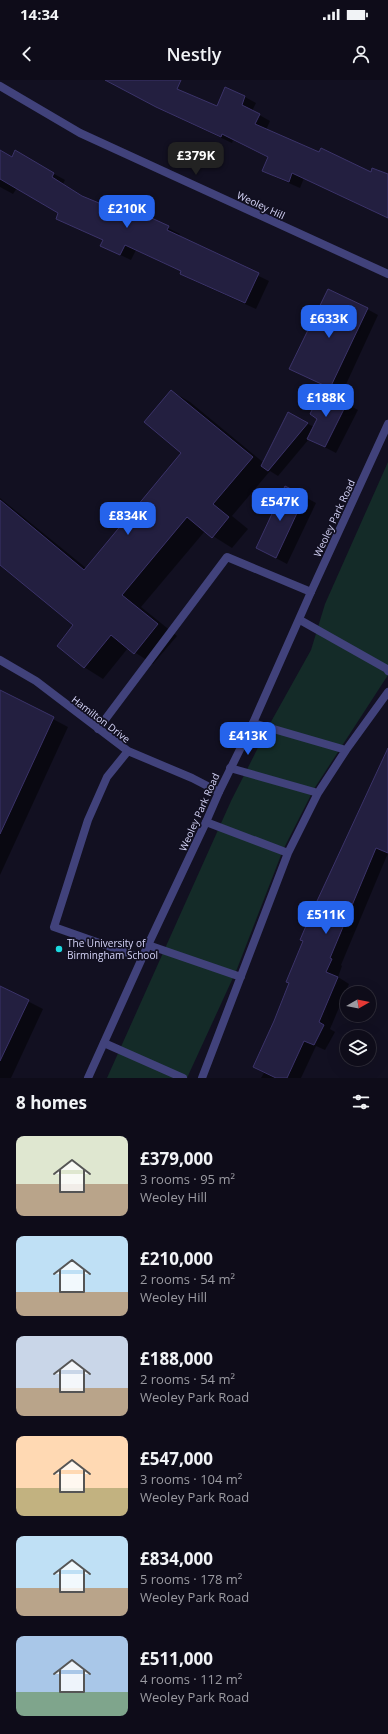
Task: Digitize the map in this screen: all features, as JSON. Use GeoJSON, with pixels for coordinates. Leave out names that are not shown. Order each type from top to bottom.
{"type":"FeatureCollection","features":[{"type":"Feature","properties":{"kind":"street","name":"Weoley Hill"},"geometry":{"type":"LineString","coordinates":[[0,86],[80,133],[388,274]]}},
{"type":"Feature","properties":{"kind":"street","name":"Weoley Park Road"},"geometry":{"type":"LineString","coordinates":[[88,1078],[230,768],[253,723],[388,424]]}},
{"type":"Feature","properties":{"kind":"street"},"geometry":{"type":"LineString","coordinates":[[98,729],[227,557],[311,592]]}},
{"type":"Feature","properties":{"kind":"street"},"geometry":{"type":"LineString","coordinates":[[300,620],[387,669],[388,671]]}},
{"type":"Feature","properties":{"kind":"street","name":"Hamilton Drive"},"geometry":{"type":"LineString","coordinates":[[0,660],[36,682],[128,752],[192,778],[219,792]]}},
{"type":"Feature","properties":{"kind":"street"},"geometry":{"type":"LineString","coordinates":[[202,1078],[288,853],[318,793],[346,750],[388,692]]}},
{"type":"Feature","properties":{"kind":"street"},"geometry":{"type":"LineString","coordinates":[[253,723],[346,750]]}},
{"type":"Feature","properties":{"kind":"street"},"geometry":{"type":"LineString","coordinates":[[128,752],[107,777],[88,820],[54,927],[142,958]]}},
{"type":"Feature","properties":{"kind":"street"},"geometry":{"type":"LineString","coordinates":[[230,768],[318,793]]}},
{"type":"Feature","properties":{"kind":"street"},"geometry":{"type":"LineString","coordinates":[[206,822],[288,853]]}},
{"type":"Feature","properties":{"kind":"street"},"geometry":{"type":"LineString","coordinates":[[148,945],[241,977]]}},
{"type":"Feature","properties":{"kind":"street"},"geometry":{"type":"LineString","coordinates":[[104,1043],[183,1078]]}},
{"type":"Feature","properties":{"kind":"green space"},"geometry":{"type":"Polygon","coordinates":[[[388,462],[388,675],[314,789],[283,850],[237,969],[187,1078],[107,1078],[231,801],[272,720],[311,650],[325,604],[388,462]]]}},
{"type":"Feature","properties":{"kind":"building"},"geometry":{"type":"Polygon","coordinates":[[[105,80],[181,80],[177,89],[217,106],[225,87],[245,96],[242,105],[260,114],[255,124],[319,152],[321,148],[371,172],[372,168],[388,174],[388,218],[292,173],[289,182],[262,171],[268,157],[222,134],[221,137],[156,107],[105,80]]]}},
{"type":"Feature","properties":{"kind":"building"},"geometry":{"type":"Polygon","coordinates":[[[0,150],[12,157],[15,150],[54,173],[52,177],[82,196],[116,210],[117,208],[132,215],[134,210],[169,226],[167,230],[259,273],[245,303],[180,274],[181,271],[125,245],[120,255],[100,246],[103,240],[56,219],[58,213],[0,179],[0,150]]]}},
{"type":"Feature","properties":{"kind":"building"},"geometry":{"type":"Polygon","coordinates":[[[328,289],[368,308],[330,388],[289,369],[328,289]]]}},
{"type":"Feature","properties":{"kind":"building"},"geometry":{"type":"Polygon","coordinates":[[[171,390],[253,457],[213,504],[229,517],[212,538],[187,517],[122,595],[158,624],[134,654],[111,635],[84,668],[57,646],[73,625],[0,565],[0,500],[84,570],[181,453],[144,422],[171,390]]]}},
{"type":"Feature","properties":{"kind":"building"},"geometry":{"type":"Polygon","coordinates":[[[322,390],[347,403],[325,447],[307,439],[317,419],[310,414],[322,390]]]}},
{"type":"Feature","properties":{"kind":"building"},"geometry":{"type":"Polygon","coordinates":[[[288,412],[308,423],[268,471],[261,466],[288,412]]]}},
{"type":"Feature","properties":{"kind":"building"},"geometry":{"type":"Polygon","coordinates":[[[285,486],[305,496],[276,558],[256,548],[285,486]]]}},
{"type":"Feature","properties":{"kind":"building"},"geometry":{"type":"Polygon","coordinates":[[[0,690],[54,717],[0,834],[0,690]]]}},
{"type":"Feature","properties":{"kind":"building"},"geometry":{"type":"Polygon","coordinates":[[[388,748],[388,853],[376,848],[330,958],[332,959],[326,972],[338,977],[319,1022],[324,1025],[314,1045],[304,1041],[287,1078],[276,1078],[253,1067],[289,983],[286,982],[303,941],[300,940],[311,914],[388,748]]]}},
{"type":"Feature","properties":{"kind":"building"},"geometry":{"type":"Polygon","coordinates":[[[0,986],[29,1000],[0,1061],[0,986]]]}},
{"type":"Feature","properties":{"kind":"place","name":"The University of Birmingham School"},"geometry":{"type":"Point","coordinates":[59,949]}}]}
